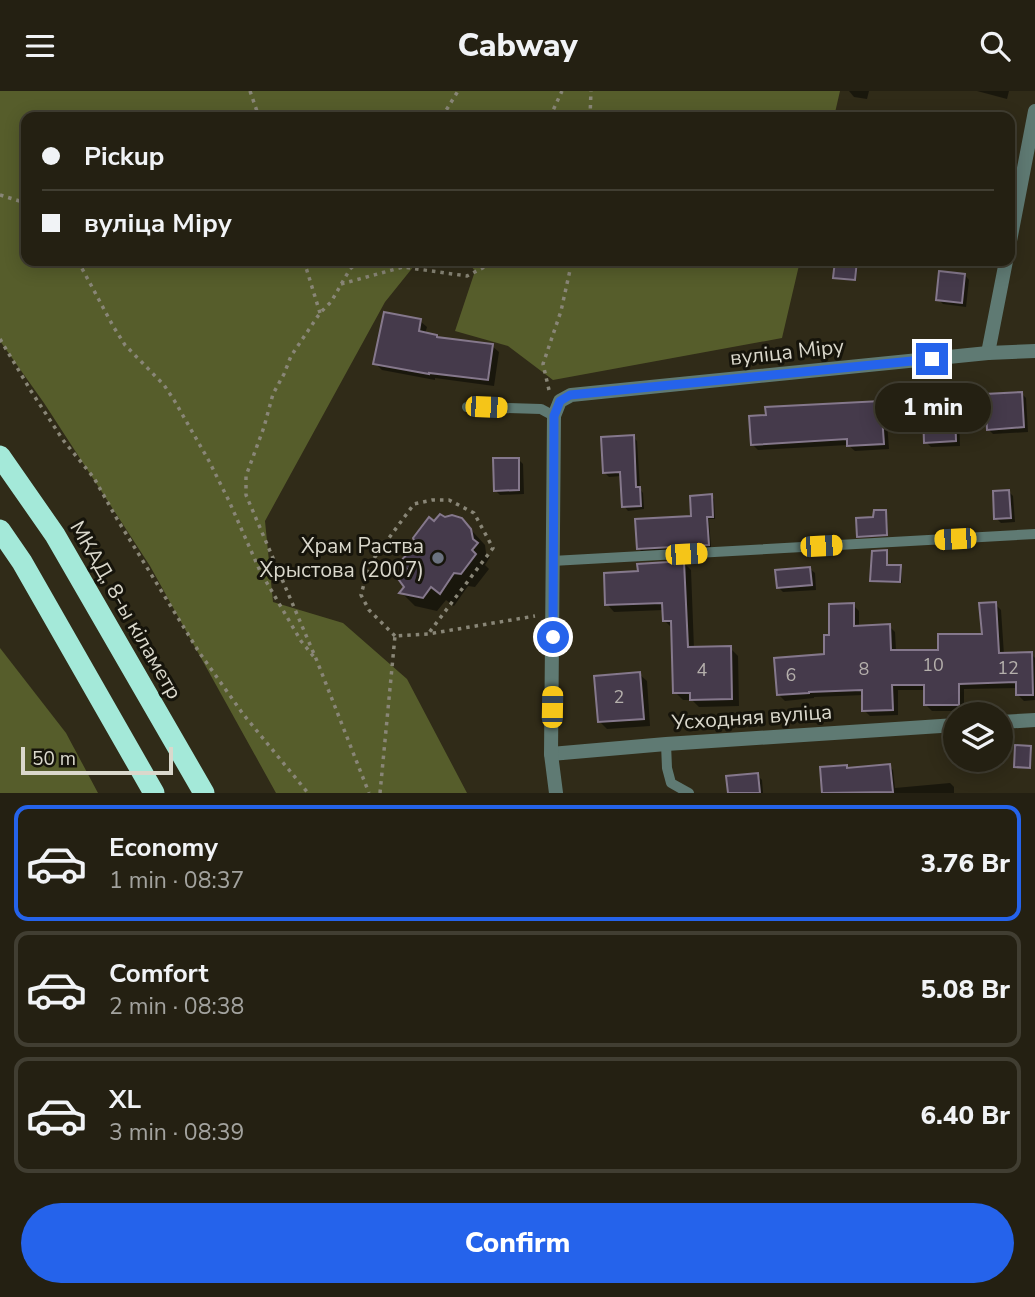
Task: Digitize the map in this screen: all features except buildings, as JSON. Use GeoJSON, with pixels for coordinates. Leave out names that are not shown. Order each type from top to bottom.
{"type":"FeatureCollection","features":[{"type":"Feature","properties":{"kind":"highway","name":"МКАД, 8-ы кіламетр"},"geometry":{"type":"LineString","coordinates":[[0,456],[55,535],[204,793]]}},
{"type":"Feature","properties":{"kind":"highway"},"geometry":{"type":"LineString","coordinates":[[0,530],[22,562],[154,793]]}},
{"type":"Feature","properties":{"kind":"street"},"geometry":{"type":"LineString","coordinates":[[1015,215],[1035,111]]}},
{"type":"Feature","properties":{"kind":"street"},"geometry":{"type":"LineString","coordinates":[[988,353],[1005,266]]}},
{"type":"Feature","properties":{"kind":"street","name":"вуліца Міру"},"geometry":{"type":"LineString","coordinates":[[554,416],[560,401],[570,395],[988,353],[1035,351]]}},
{"type":"Feature","properties":{"kind":"street"},"geometry":{"type":"LineString","coordinates":[[554,416],[551,754],[556,793]]}},
{"type":"Feature","properties":{"kind":"street"},"geometry":{"type":"LineString","coordinates":[[1013,721],[1035,720]]}},
{"type":"Feature","properties":{"kind":"street","name":"Усходняя вуліца"},"geometry":{"type":"LineString","coordinates":[[551,754],[943,726]]}},
{"type":"Feature","properties":{"kind":"lane"},"geometry":{"type":"LineString","coordinates":[[467,407],[541,409],[554,416]]}},
{"type":"Feature","properties":{"kind":"lane"},"geometry":{"type":"LineString","coordinates":[[552,561],[1035,534]]}},
{"type":"Feature","properties":{"kind":"lane"},"geometry":{"type":"LineString","coordinates":[[666,744],[671,783],[689,793]]}},
{"type":"Feature","properties":{"kind":"path"},"geometry":{"type":"LineString","coordinates":[[250,91],[256,112]]}},
{"type":"Feature","properties":{"kind":"path"},"geometry":{"type":"LineString","coordinates":[[445,112],[458,91]]}},
{"type":"Feature","properties":{"kind":"path"},"geometry":{"type":"LineString","coordinates":[[552,112],[562,91]]}},
{"type":"Feature","properties":{"kind":"path"},"geometry":{"type":"LineString","coordinates":[[590,112],[592,91]]}},
{"type":"Feature","properties":{"kind":"path"},"geometry":{"type":"LineString","coordinates":[[0,195],[21,201]]}},
{"type":"Feature","properties":{"kind":"path"},"geometry":{"type":"LineString","coordinates":[[81,266],[125,345],[164,385],[174,400],[209,461],[260,571],[301,641],[317,661]]}},
{"type":"Feature","properties":{"kind":"path"},"geometry":{"type":"LineString","coordinates":[[306,266],[320,313]]}},
{"type":"Feature","properties":{"kind":"path"},"geometry":{"type":"LineString","coordinates":[[353,266],[331,302],[320,313],[291,356],[273,394],[246,476],[246,495],[317,661],[369,793]]}},
{"type":"Feature","properties":{"kind":"path"},"geometry":{"type":"LineString","coordinates":[[341,283],[403,267],[467,276],[486,266]]}},
{"type":"Feature","properties":{"kind":"path"},"geometry":{"type":"LineString","coordinates":[[543,364],[561,311],[571,266]]}},
{"type":"Feature","properties":{"kind":"path"},"geometry":{"type":"LineString","coordinates":[[0,339],[63,440],[94,478],[199,652],[243,714],[308,793]]}},
{"type":"Feature","properties":{"kind":"path"},"geometry":{"type":"LineString","coordinates":[[428,634],[493,548],[474,513],[450,500],[432,500],[414,504],[369,565],[361,595],[369,610],[395,636],[428,634],[553,613]]}},
{"type":"Feature","properties":{"kind":"path"},"geometry":{"type":"LineString","coordinates":[[380,793],[395,636]]}},
{"type":"Feature","properties":{"kind":"green space"},"geometry":{"type":"Polygon","coordinates":[[[0,91],[840,91],[835,112],[21,112],[21,266],[414,266],[385,302],[265,521],[273,602],[343,623],[407,679],[467,793],[276,793],[150,566],[44,403],[0,341],[0,91]]]}},
{"type":"Feature","properties":{"kind":"green space"},"geometry":{"type":"Polygon","coordinates":[[[471,266],[799,266],[782,338],[553,380],[508,346],[455,331],[475,271],[471,266]]]}},
{"type":"Feature","properties":{"kind":"green space"},"geometry":{"type":"Polygon","coordinates":[[[0,648],[66,733],[98,793],[0,793],[0,648]]]}},
{"type":"Feature","properties":{"kind":"place","name":"Храм Раства Хрыстова (2007)"},"geometry":{"type":"Point","coordinates":[438,558]}},
{"type":"Feature","properties":{"kind":"route"},"geometry":{"type":"LineString","coordinates":[[553,637],[554,416],[560,401],[570,395],[932,359]]}}]}
